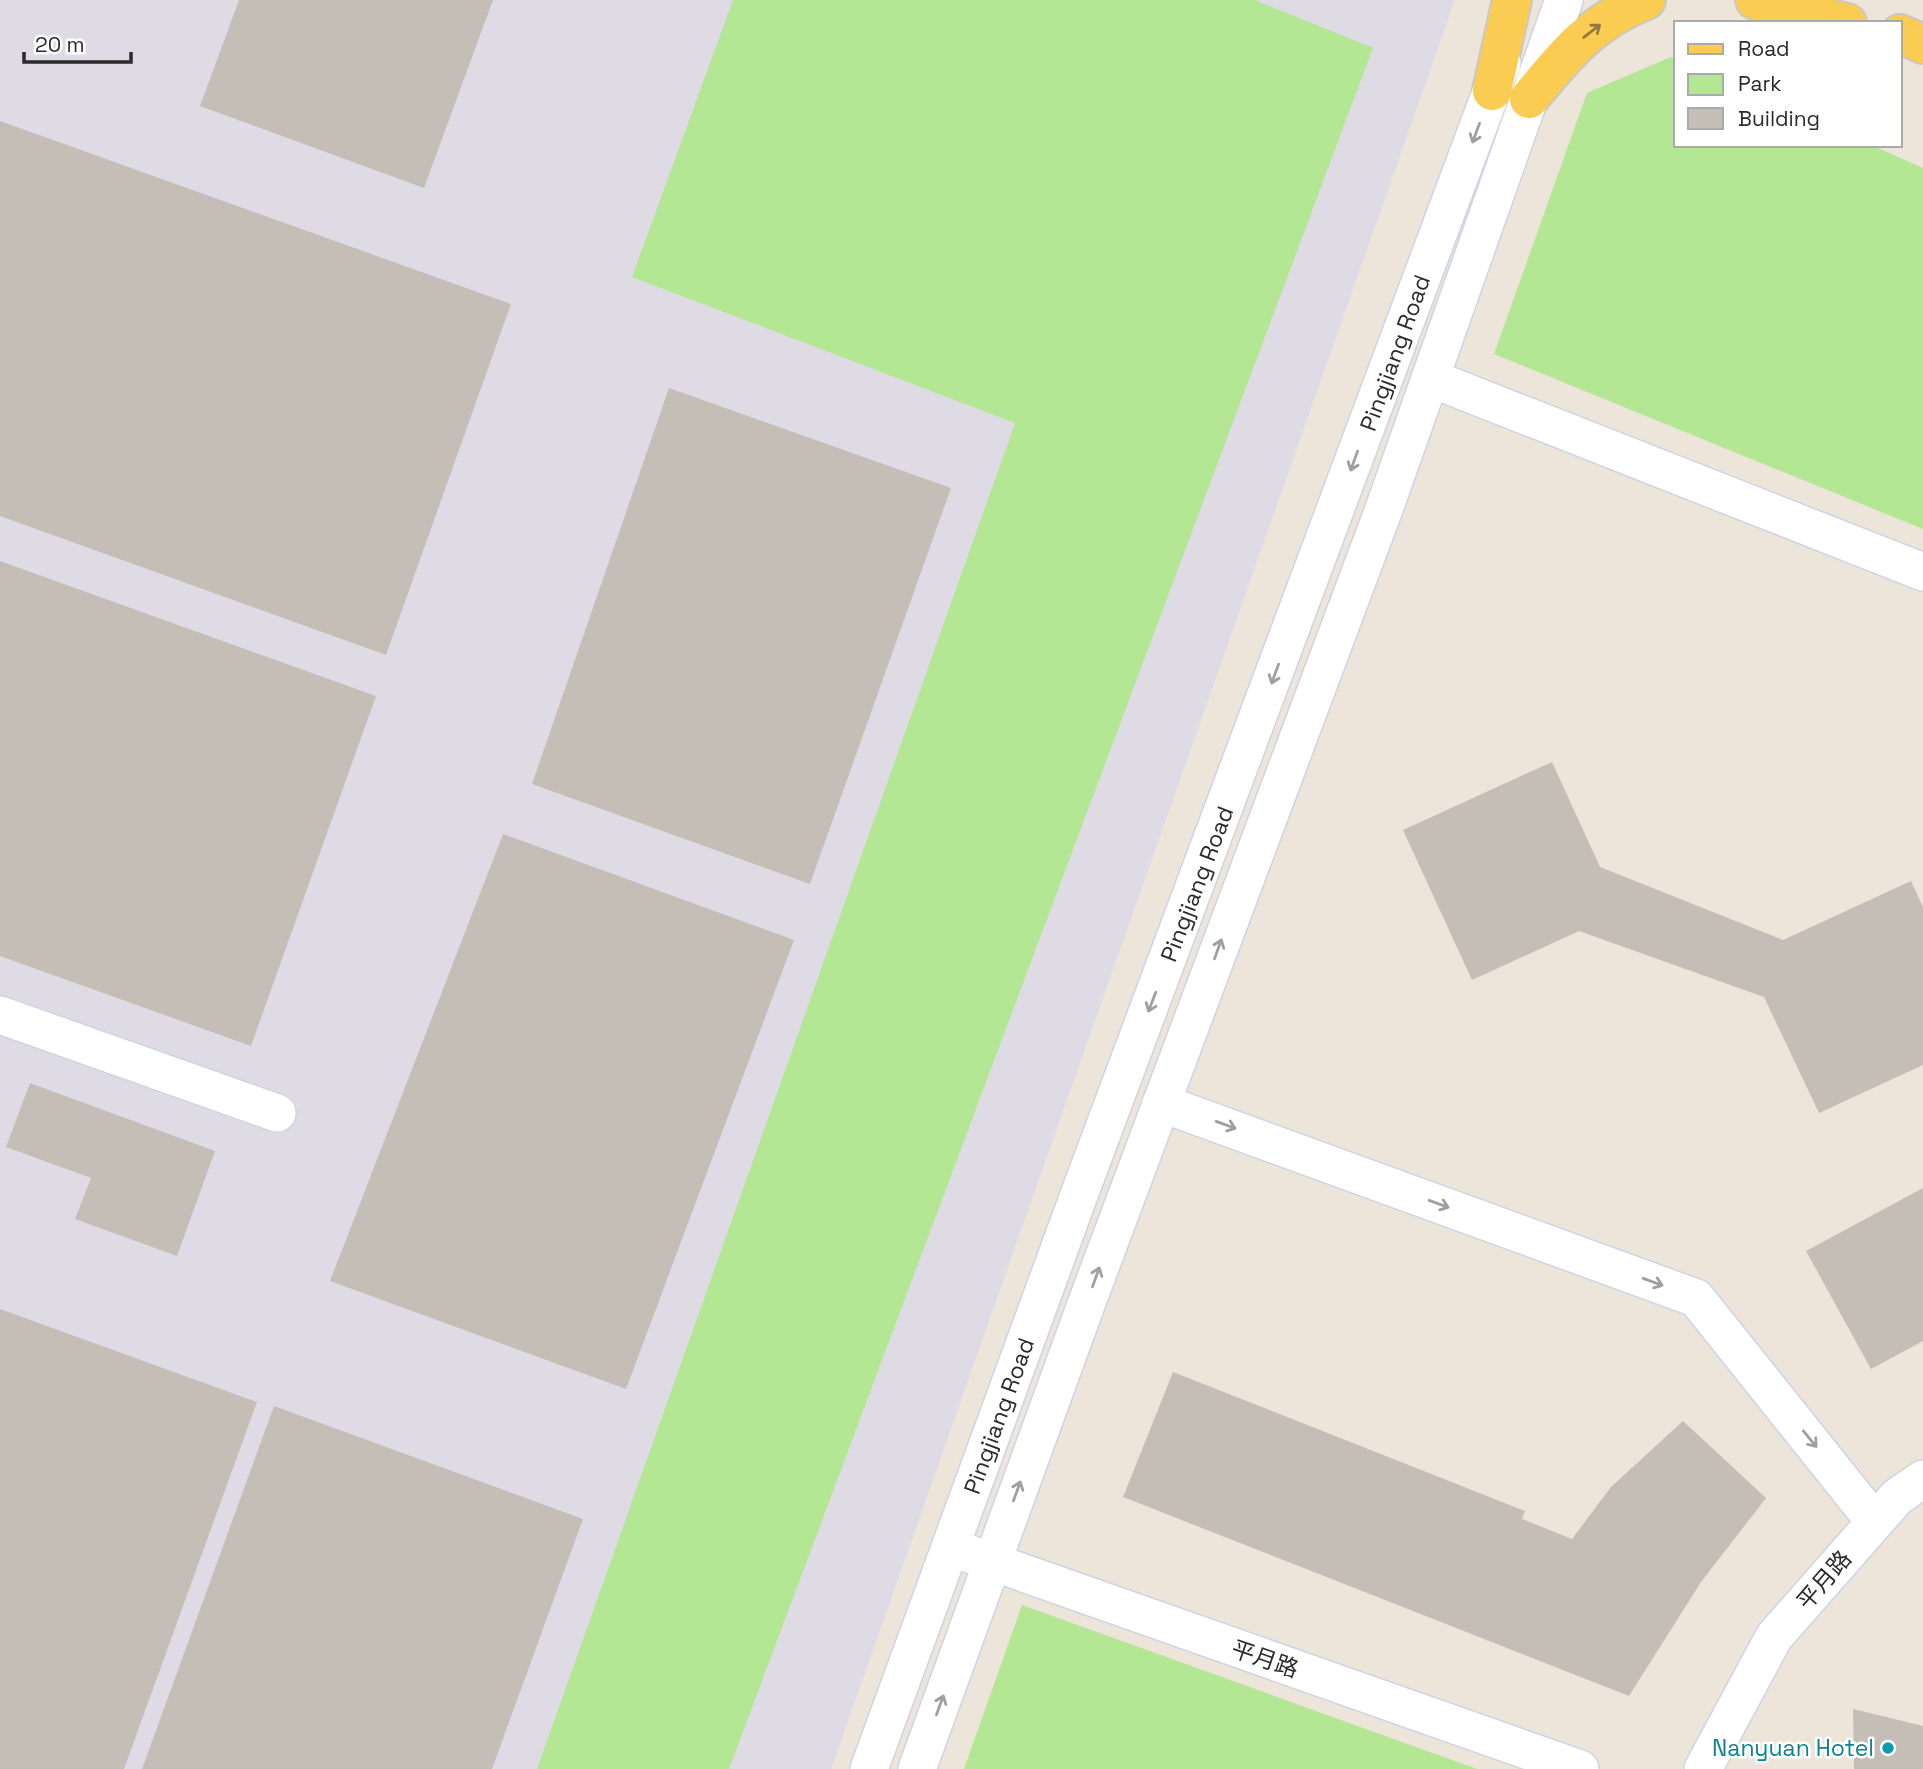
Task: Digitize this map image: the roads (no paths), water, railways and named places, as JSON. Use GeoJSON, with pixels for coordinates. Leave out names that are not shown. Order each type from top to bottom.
{"type":"FeatureCollection","features":[{"type":"Feature","properties":{"kind":"main road"},"geometry":{"type":"LineString","coordinates":[[1492,91],[1512,0]]}},
{"type":"Feature","properties":{"kind":"main road"},"geometry":{"type":"LineString","coordinates":[[1529,99],[1572,47],[1603,23],[1646,0]]}},
{"type":"Feature","properties":{"kind":"main road"},"geometry":{"type":"LineString","coordinates":[[1755,0],[1839,21]]}},
{"type":"Feature","properties":{"kind":"main road"},"geometry":{"type":"LineString","coordinates":[[1829,0],[1873,21]]}},
{"type":"Feature","properties":{"kind":"street","name":"Pingjiang Road"},"geometry":{"type":"LineString","coordinates":[[869,1769],[1079,1195],[1525,0]]}},
{"type":"Feature","properties":{"kind":"street","name":"Pingjiang Road"},"geometry":{"type":"LineString","coordinates":[[917,1769],[1161,1102],[1384,509],[1564,0]]}},
{"type":"Feature","properties":{"kind":"street"},"geometry":{"type":"LineString","coordinates":[[1430,378],[1923,572]]}},
{"type":"Feature","properties":{"kind":"street"},"geometry":{"type":"LineString","coordinates":[[0,1015],[277,1113]]}},
{"type":"Feature","properties":{"kind":"street"},"geometry":{"type":"LineString","coordinates":[[1161,1102],[1696,1298],[1875,1522]]}},
{"type":"Feature","properties":{"kind":"street","name":"平月路"},"geometry":{"type":"LineString","coordinates":[[1703,1769],[1774,1637],[1897,1497],[1923,1479]]}},
{"type":"Feature","properties":{"kind":"street","name":"平月路"},"geometry":{"type":"LineString","coordinates":[[951,1547],[1580,1769]]}},
{"type":"Feature","properties":{"kind":"place","name":"Nanyuan Hotel"},"geometry":{"type":"Point","coordinates":[1888,1748]}}]}
